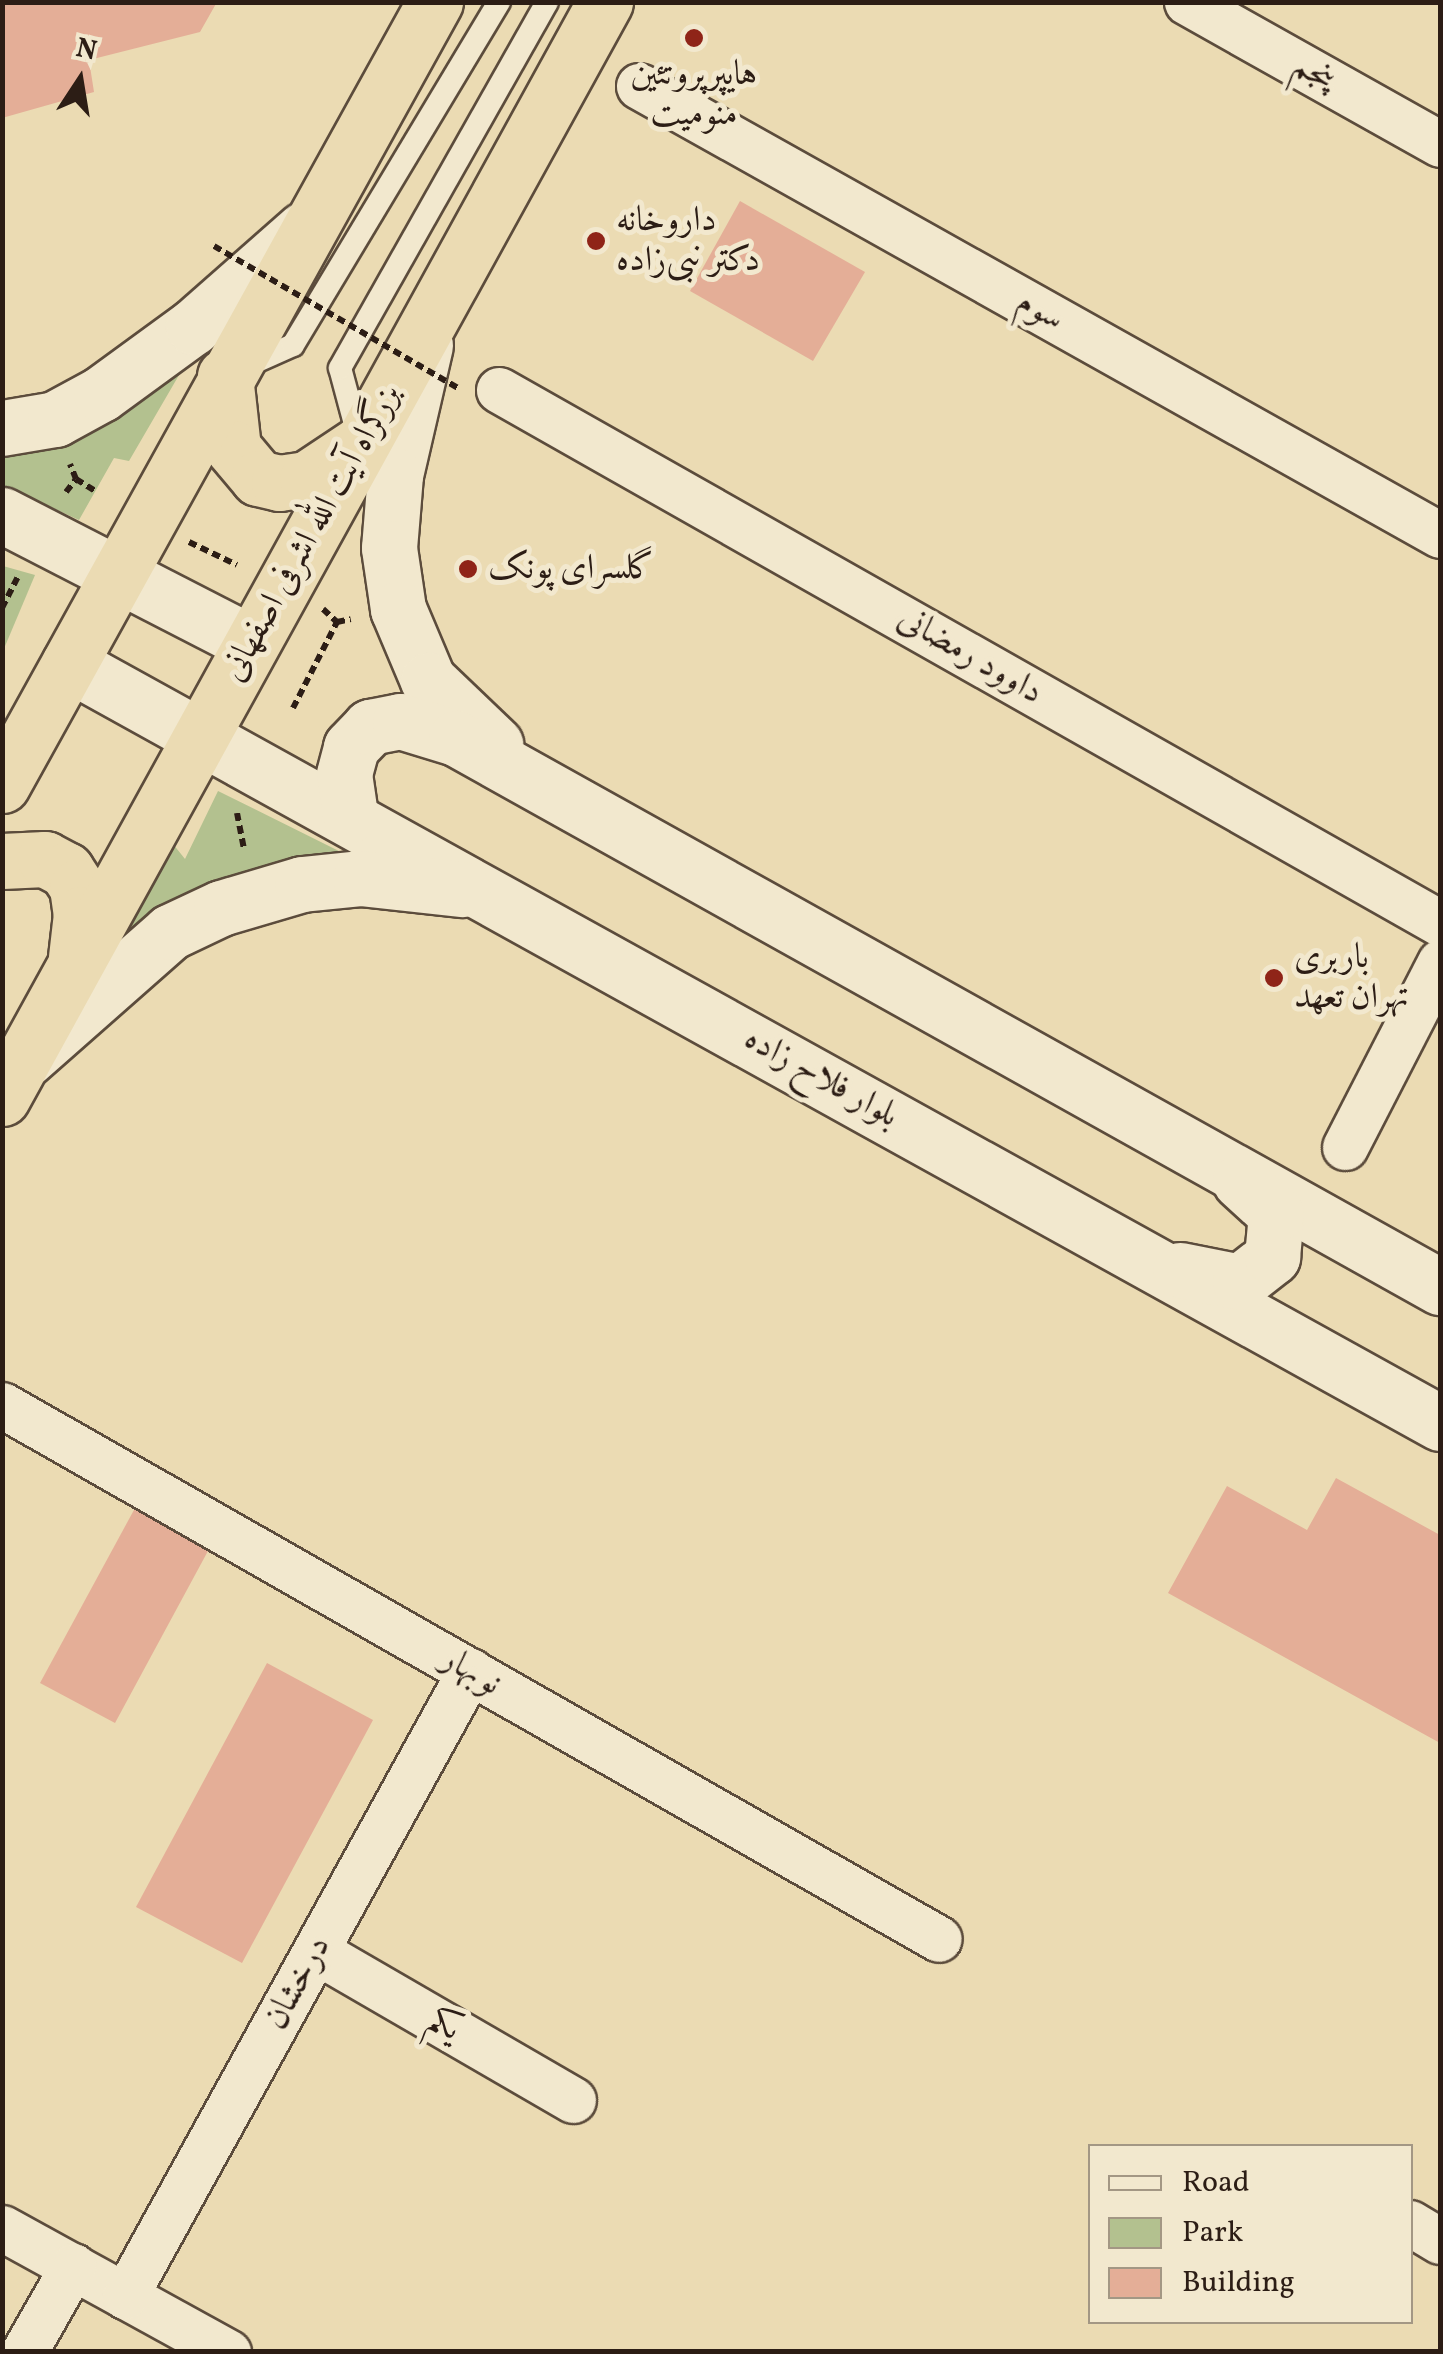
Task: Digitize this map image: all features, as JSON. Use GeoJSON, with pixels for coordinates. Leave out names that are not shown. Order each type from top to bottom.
{"type":"FeatureCollection","features":[{"type":"Feature","properties":{"kind":"highway"},"geometry":{"type":"LineString","coordinates":[[2,785],[304,230],[435,2]]}},
{"type":"Feature","properties":{"kind":"highway","name":"بزرگراه آیت الله اشرفی اصفهانی"},"geometry":{"type":"LineString","coordinates":[[8,1071],[75,965],[606,2]]}},
{"type":"Feature","properties":{"kind":"highway"},"geometry":{"type":"LineString","coordinates":[[225,376],[233,448],[258,478],[278,484],[307,479],[361,443]]}},
{"type":"Feature","properties":{"kind":"highway"},"geometry":{"type":"LineString","coordinates":[[2,860],[45,859],[72,879],[81,914],[75,965]]}},
{"type":"Feature","properties":{"kind":"main road"},"geometry":{"type":"LineString","coordinates":[[2,428],[55,420],[101,394],[193,327],[304,230]]}},
{"type":"Feature","properties":{"kind":"main road"},"geometry":{"type":"LineString","coordinates":[[433,311],[395,475],[389,548],[398,609],[428,680],[463,720],[545,782]]}},
{"type":"Feature","properties":{"kind":"main road"},"geometry":{"type":"LineString","coordinates":[[2,514],[251,643]]}},
{"type":"Feature","properties":{"kind":"main road","name":"بلوار فلاح زاده"},"geometry":{"type":"LineString","coordinates":[[70,664],[202,732],[1440,1423]]}},
{"type":"Feature","properties":{"kind":"main road"},"geometry":{"type":"LineString","coordinates":[[350,815],[344,774],[351,746],[370,727],[400,721],[456,738],[545,782],[1440,1287]]}},
{"type":"Feature","properties":{"kind":"main road"},"geometry":{"type":"LineString","coordinates":[[8,1071],[170,932],[221,908],[302,884],[360,878],[488,892]]}},
{"type":"Feature","properties":{"kind":"main road"},"geometry":{"type":"LineString","coordinates":[[1158,1265],[1240,1282],[1272,1257],[1276,1214],[1219,1162]]}},
{"type":"Feature","properties":{"kind":"street","name":"پنجم"},"geometry":{"type":"LineString","coordinates":[[1187,2],[1440,144]]}},
{"type":"Feature","properties":{"kind":"street","name":"سوم"},"geometry":{"type":"LineString","coordinates":[[639,86],[1440,535]]}},
{"type":"Feature","properties":{"kind":"street","name":"داوود رمضانی"},"geometry":{"type":"LineString","coordinates":[[479,389],[1440,923]]}},
{"type":"Feature","properties":{"kind":"street"},"geometry":{"type":"LineString","coordinates":[[1345,1147],[1440,962]]}},
{"type":"Feature","properties":{"kind":"street","name":"نوبهار"},"geometry":{"type":"LineString","coordinates":[[2,1405],[940,1938]]}},
{"type":"Feature","properties":{"kind":"street","name":"درخشان"},"geometry":{"type":"LineString","coordinates":[[125,2296],[470,1671]]}},
{"type":"Feature","properties":{"kind":"street","name":"یکم"},"geometry":{"type":"LineString","coordinates":[[316,1950],[573,2100]]}},
{"type":"Feature","properties":{"kind":"street"},"geometry":{"type":"LineString","coordinates":[[1413,2225],[1440,2241]]}},
{"type":"Feature","properties":{"kind":"street"},"geometry":{"type":"LineString","coordinates":[[2,2228],[228,2352]]}},
{"type":"Feature","properties":{"kind":"street"},"geometry":{"type":"LineString","coordinates":[[24,2352],[72,2266]]}},
{"type":"Feature","properties":{"kind":"lane"},"geometry":{"type":"LineString","coordinates":[[225,376],[293,345],[498,2]]}},
{"type":"Feature","properties":{"kind":"lane"},"geometry":{"type":"LineString","coordinates":[[361,443],[340,368],[547,2]]}},
{"type":"Feature","properties":{"kind":"path"},"geometry":{"type":"LineString","coordinates":[[214,246],[479,389]]}},
{"type":"Feature","properties":{"kind":"path"},"geometry":{"type":"LineString","coordinates":[[66,452],[76,479],[95,491]]}},
{"type":"Feature","properties":{"kind":"path"},"geometry":{"type":"LineString","coordinates":[[57,504],[76,479]]}},
{"type":"Feature","properties":{"kind":"path"},"geometry":{"type":"LineString","coordinates":[[179,538],[237,565]]}},
{"type":"Feature","properties":{"kind":"path"},"geometry":{"type":"LineString","coordinates":[[2,608],[20,572]]}},
{"type":"Feature","properties":{"kind":"path"},"geometry":{"type":"LineString","coordinates":[[294,708],[338,622]]}},
{"type":"Feature","properties":{"kind":"path"},"geometry":{"type":"LineString","coordinates":[[240,802],[235,822],[246,856]]}},
{"type":"Feature","properties":{"kind":"path"},"geometry":{"type":"LineString","coordinates":[[222,816],[235,822]]}},
{"type":"Feature","properties":{"kind":"green space"},"geometry":{"type":"Polygon","coordinates":[[[200,339],[129,461],[114,458],[79,520],[3,485],[2,450],[200,339]]]}},
{"type":"Feature","properties":{"kind":"green space"},"geometry":{"type":"Polygon","coordinates":[[[3,566],[35,575],[3,651],[3,566]]]}},
{"type":"Feature","properties":{"kind":"green space"},"geometry":{"type":"Polygon","coordinates":[[[218,791],[355,859],[101,977],[173,844],[185,859],[218,791]]]}},
{"type":"Feature","properties":{"kind":"building"},"geometry":{"type":"Polygon","coordinates":[[[2,2],[217,2],[200,32],[89,60],[94,92],[2,118],[2,2]]]}},
{"type":"Feature","properties":{"kind":"building"},"geometry":{"type":"Polygon","coordinates":[[[740,201],[865,272],[813,361],[690,291],[740,201]]]}},
{"type":"Feature","properties":{"kind":"building"},"geometry":{"type":"Polygon","coordinates":[[[1336,1478],[1440,1535],[1440,1743],[1168,1593],[1227,1486],[1307,1530],[1336,1478]]]}},
{"type":"Feature","properties":{"kind":"building"},"geometry":{"type":"Polygon","coordinates":[[[141,1497],[215,1538],[115,1723],[40,1683],[141,1497]]]}},
{"type":"Feature","properties":{"kind":"building"},"geometry":{"type":"Polygon","coordinates":[[[267,1663],[373,1720],[242,1963],[136,1907],[267,1663]]]}},
{"type":"Feature","properties":{"kind":"place","name":"هایپرپروتئین منومیت"},"geometry":{"type":"Point","coordinates":[694,38]}},
{"type":"Feature","properties":{"kind":"place","name":"داروخانه دکتر نبی‌زاده"},"geometry":{"type":"Point","coordinates":[596,241]}},
{"type":"Feature","properties":{"kind":"place","name":"گلسرای پونک"},"geometry":{"type":"Point","coordinates":[468,569]}},
{"type":"Feature","properties":{"kind":"place","name":"باربری تهران تعهد"},"geometry":{"type":"Point","coordinates":[1274,978]}}]}
